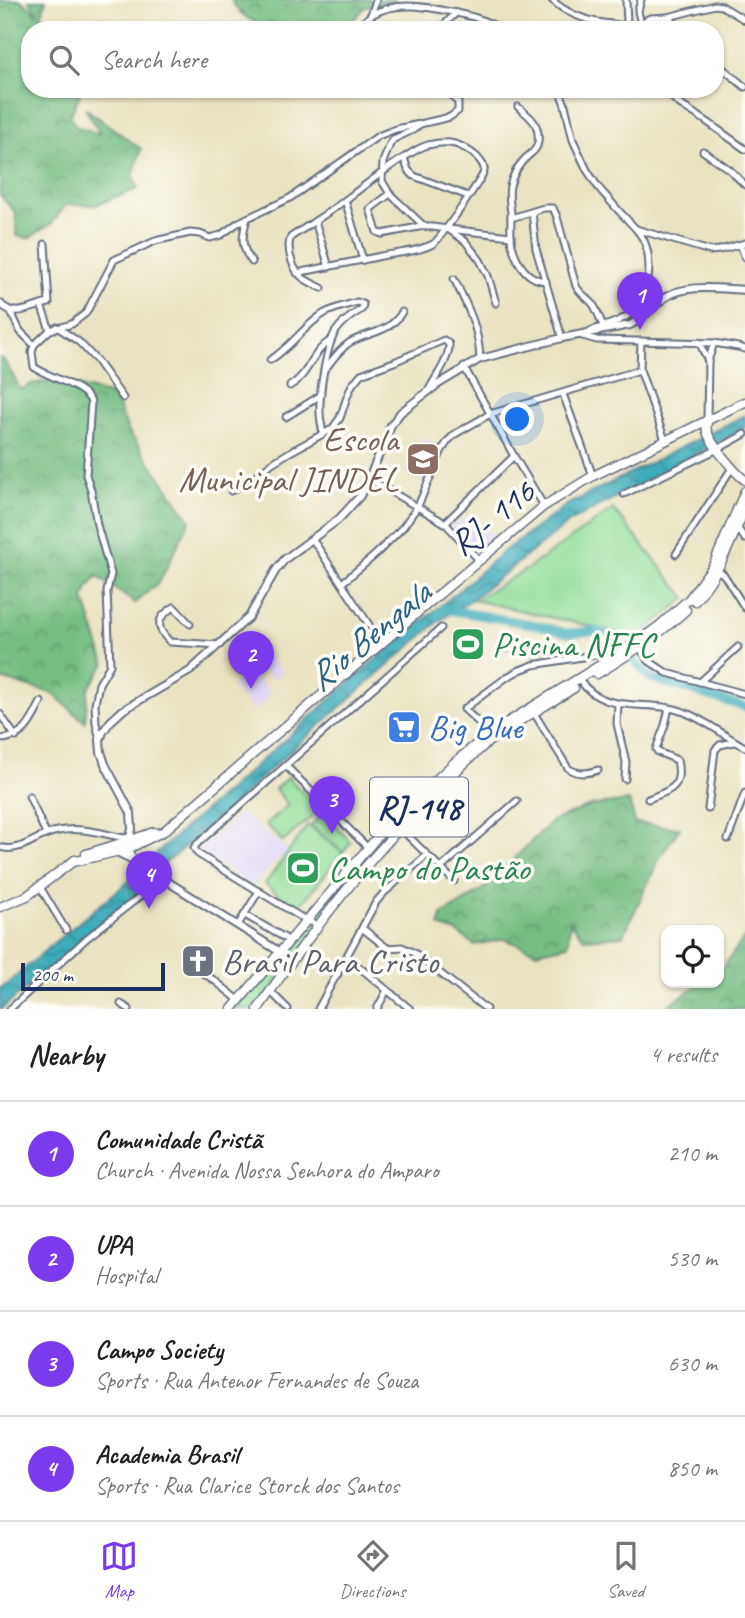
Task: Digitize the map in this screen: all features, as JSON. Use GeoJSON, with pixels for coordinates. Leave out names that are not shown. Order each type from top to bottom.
{"type":"FeatureCollection","features":[{"type":"Feature","properties":{"kind":"main road","name":"RJ- 116"},"geometry":{"type":"LineString","coordinates":[[73,862],[117,852],[172,822],[544,506],[593,476],[745,402]]}},
{"type":"Feature","properties":{"kind":"main road"},"geometry":{"type":"LineString","coordinates":[[707,420],[706,431],[716,447],[745,480]]}},
{"type":"Feature","properties":{"kind":"main road"},"geometry":{"type":"LineString","coordinates":[[232,1009],[368,848],[464,754],[666,629],[705,590],[734,525],[745,491]]}},
{"type":"Feature","properties":{"kind":"main road"},"geometry":{"type":"LineString","coordinates":[[734,525],[745,509]]}},
{"type":"Feature","properties":{"kind":"main road","name":"RJ-148"},"geometry":{"type":"LineString","coordinates":[[493,735],[534,713],[581,681]]}},
{"type":"Feature","properties":{"kind":"main road","name":"RJ-148"},"geometry":{"type":"LineString","coordinates":[[258,1009],[302,946],[399,827],[406,813]]}},
{"type":"Feature","properties":{"kind":"main road","name":"RJ- 116"},"geometry":{"type":"LineString","coordinates":[[73,862],[81,856],[102,849],[133,842]]}},
{"type":"Feature","properties":{"kind":"main road"},"geometry":{"type":"LineString","coordinates":[[133,842],[129,856],[135,861]]}},
{"type":"Feature","properties":{"kind":"main road"},"geometry":{"type":"LineString","coordinates":[[133,842],[136,849],[135,861]]}},
{"type":"Feature","properties":{"kind":"main road"},"geometry":{"type":"LineString","coordinates":[[102,849],[117,852]]}},
{"type":"Feature","properties":{"kind":"main road"},"geometry":{"type":"LineString","coordinates":[[0,907],[15,903],[73,862]]}},
{"type":"Feature","properties":{"kind":"street"},"geometry":{"type":"LineString","coordinates":[[364,21],[376,0]]}},
{"type":"Feature","properties":{"kind":"street"},"geometry":{"type":"LineString","coordinates":[[552,0],[570,13],[596,21]]}},
{"type":"Feature","properties":{"kind":"street"},"geometry":{"type":"LineString","coordinates":[[626,0],[627,21]]}},
{"type":"Feature","properties":{"kind":"street"},"geometry":{"type":"LineString","coordinates":[[639,21],[641,0]]}},
{"type":"Feature","properties":{"kind":"street"},"geometry":{"type":"LineString","coordinates":[[370,15],[383,9],[419,5],[487,21]]}},
{"type":"Feature","properties":{"kind":"street"},"geometry":{"type":"LineString","coordinates":[[647,21],[650,18],[668,18],[715,5],[722,6],[745,20]]}},
{"type":"Feature","properties":{"kind":"street"},"geometry":{"type":"LineString","coordinates":[[627,10],[638,11]]}},
{"type":"Feature","properties":{"kind":"street"},"geometry":{"type":"LineString","coordinates":[[448,21],[456,13]]}},
{"type":"Feature","properties":{"kind":"street"},"geometry":{"type":"LineString","coordinates":[[668,18],[672,21]]}},
{"type":"Feature","properties":{"kind":"street"},"geometry":{"type":"LineString","coordinates":[[724,70],[745,87]]}},
{"type":"Feature","properties":{"kind":"street"},"geometry":{"type":"LineString","coordinates":[[133,842],[131,813],[105,764],[96,723],[95,704],[100,684],[110,665],[107,591],[111,574],[86,475],[91,402],[86,394],[34,367],[34,345],[50,330],[77,321],[89,308],[114,260],[155,242],[190,233],[215,237],[290,198],[378,136],[457,113],[459,108],[454,98]]}},
{"type":"Feature","properties":{"kind":"street"},"geometry":{"type":"LineString","coordinates":[[562,98],[573,140],[587,170],[645,242],[649,262],[647,284],[641,301],[632,312],[622,320],[579,335]]}},
{"type":"Feature","properties":{"kind":"street"},"geometry":{"type":"LineString","coordinates":[[673,98],[745,149]]}},
{"type":"Feature","properties":{"kind":"street"},"geometry":{"type":"LineString","coordinates":[[518,107],[535,122],[538,143],[536,149],[523,161],[509,190],[512,245],[528,276],[546,281]]}},
{"type":"Feature","properties":{"kind":"street"},"geometry":{"type":"LineString","coordinates":[[420,124],[413,131],[398,136],[390,144],[385,155],[382,181],[390,194],[424,226]]}},
{"type":"Feature","properties":{"kind":"street"},"geometry":{"type":"LineString","coordinates":[[297,273],[434,244],[482,176],[485,169],[483,163],[466,148],[452,143],[429,145],[411,152],[291,237],[288,244],[293,267],[297,273],[322,288]]}},
{"type":"Feature","properties":{"kind":"street"},"geometry":{"type":"LineString","coordinates":[[703,151],[745,185]]}},
{"type":"Feature","properties":{"kind":"street"},"geometry":{"type":"LineString","coordinates":[[404,158],[408,170],[414,176],[468,196]]}},
{"type":"Feature","properties":{"kind":"street"},"geometry":{"type":"LineString","coordinates":[[390,194],[370,209],[377,232],[382,234],[424,226],[511,236]]}},
{"type":"Feature","properties":{"kind":"street"},"geometry":{"type":"LineString","coordinates":[[345,200],[363,260]]}},
{"type":"Feature","properties":{"kind":"street"},"geometry":{"type":"LineString","coordinates":[[511,219],[551,207],[576,286],[581,294],[591,301],[603,326]]}},
{"type":"Feature","properties":{"kind":"street"},"geometry":{"type":"LineString","coordinates":[[532,212],[536,249],[562,338]]}},
{"type":"Feature","properties":{"kind":"street"},"geometry":{"type":"LineString","coordinates":[[247,218],[242,240],[243,248],[252,262]]}},
{"type":"Feature","properties":{"kind":"street"},"geometry":{"type":"LineString","coordinates":[[315,221],[329,267]]}},
{"type":"Feature","properties":{"kind":"street"},"geometry":{"type":"LineString","coordinates":[[447,229],[470,247],[480,260],[496,303]]}},
{"type":"Feature","properties":{"kind":"street"},"geometry":{"type":"LineString","coordinates":[[636,229],[710,251],[742,244],[745,257]]}},
{"type":"Feature","properties":{"kind":"street"},"geometry":{"type":"LineString","coordinates":[[10,312],[49,303],[45,244]]}},
{"type":"Feature","properties":{"kind":"street"},"geometry":{"type":"LineString","coordinates":[[454,279],[473,317],[478,333],[480,359]]}},
{"type":"Feature","properties":{"kind":"street"},"geometry":{"type":"LineString","coordinates":[[100,740],[110,722],[123,710],[190,671],[249,617],[285,559],[350,509],[369,479],[395,419],[428,391],[480,359],[562,338],[630,325],[677,291],[745,290]]}},
{"type":"Feature","properties":{"kind":"street"},"geometry":{"type":"LineString","coordinates":[[0,303],[10,312],[20,331],[34,345]]}},
{"type":"Feature","properties":{"kind":"street"},"geometry":{"type":"LineString","coordinates":[[270,360],[283,353],[307,327],[324,314],[354,303],[362,303],[362,308],[339,327],[331,340],[321,395],[323,434]]}},
{"type":"Feature","properties":{"kind":"street"},"geometry":{"type":"LineString","coordinates":[[41,305],[50,330]]}},
{"type":"Feature","properties":{"kind":"street"},"geometry":{"type":"LineString","coordinates":[[324,370],[348,344],[388,327],[396,322],[402,312]]}},
{"type":"Feature","properties":{"kind":"street"},"geometry":{"type":"LineString","coordinates":[[57,327],[79,342],[96,360],[123,398]]}},
{"type":"Feature","properties":{"kind":"street"},"geometry":{"type":"LineString","coordinates":[[579,335],[597,340],[699,342],[745,349]]}},
{"type":"Feature","properties":{"kind":"street"},"geometry":{"type":"LineString","coordinates":[[290,386],[305,373],[321,347],[331,340]]}},
{"type":"Feature","properties":{"kind":"street"},"geometry":{"type":"LineString","coordinates":[[231,491],[337,424],[347,397],[361,374],[446,340],[449,352],[428,391]]}},
{"type":"Feature","properties":{"kind":"street"},"geometry":{"type":"LineString","coordinates":[[641,341],[640,370],[664,440]]}},
{"type":"Feature","properties":{"kind":"street"},"geometry":{"type":"LineString","coordinates":[[699,342],[708,361]]}},
{"type":"Feature","properties":{"kind":"street"},"geometry":{"type":"LineString","coordinates":[[707,420],[708,361],[715,343]]}},
{"type":"Feature","properties":{"kind":"street"},"geometry":{"type":"LineString","coordinates":[[464,367],[544,506]]}},
{"type":"Feature","properties":{"kind":"street"},"geometry":{"type":"LineString","coordinates":[[342,583],[390,542],[403,527],[418,506],[435,465],[455,434],[490,414],[640,370]]}},
{"type":"Feature","properties":{"kind":"street"},"geometry":{"type":"LineString","coordinates":[[563,394],[593,476]]}},
{"type":"Feature","properties":{"kind":"street"},"geometry":{"type":"LineString","coordinates":[[286,417],[321,395]]}},
{"type":"Feature","properties":{"kind":"street"},"geometry":{"type":"LineString","coordinates":[[624,494],[745,434]]}},
{"type":"Feature","properties":{"kind":"street"},"geometry":{"type":"LineString","coordinates":[[445,523],[514,456]]}},
{"type":"Feature","properties":{"kind":"street"},"geometry":{"type":"LineString","coordinates":[[676,554],[732,468]]}},
{"type":"Feature","properties":{"kind":"street"},"geometry":{"type":"LineString","coordinates":[[369,479],[445,523],[479,560]]}},
{"type":"Feature","properties":{"kind":"street"},"geometry":{"type":"LineString","coordinates":[[734,525],[745,539]]}},
{"type":"Feature","properties":{"kind":"street"},"geometry":{"type":"LineString","coordinates":[[313,540],[381,643]]}},
{"type":"Feature","properties":{"kind":"street"},"geometry":{"type":"LineString","coordinates":[[715,568],[724,575],[745,608]]}},
{"type":"Feature","properties":{"kind":"street"},"geometry":{"type":"LineString","coordinates":[[190,624],[173,607],[160,619],[159,626],[170,642],[220,645]]}},
{"type":"Feature","properties":{"kind":"street"},"geometry":{"type":"LineString","coordinates":[[319,925],[307,921],[198,854],[195,845],[441,628]]}},
{"type":"Feature","properties":{"kind":"street"},"geometry":{"type":"LineString","coordinates":[[700,682],[738,647]]}},
{"type":"Feature","properties":{"kind":"street"},"geometry":{"type":"LineString","coordinates":[[493,735],[464,709],[507,677],[533,665],[600,654],[629,651],[667,673],[745,694]]}},
{"type":"Feature","properties":{"kind":"street"},"geometry":{"type":"LineString","coordinates":[[581,681],[602,700],[669,708],[691,715],[745,747]]}},
{"type":"Feature","properties":{"kind":"street"},"geometry":{"type":"LineString","coordinates":[[0,739],[20,734],[32,720],[41,702]]}},
{"type":"Feature","properties":{"kind":"street"},"geometry":{"type":"LineString","coordinates":[[618,704],[617,724],[626,762],[625,779]]}},
{"type":"Feature","properties":{"kind":"street"},"geometry":{"type":"LineString","coordinates":[[648,799],[672,789],[678,782],[677,760],[656,749],[669,708]]}},
{"type":"Feature","properties":{"kind":"street"},"geometry":{"type":"LineString","coordinates":[[534,713],[568,768],[588,774],[597,770]]}},
{"type":"Feature","properties":{"kind":"street"},"geometry":{"type":"LineString","coordinates":[[0,714],[16,737]]}},
{"type":"Feature","properties":{"kind":"street"},"geometry":{"type":"LineString","coordinates":[[708,809],[715,750],[720,745],[736,742]]}},
{"type":"Feature","properties":{"kind":"street"},"geometry":{"type":"LineString","coordinates":[[286,766],[368,848]]}},
{"type":"Feature","properties":{"kind":"street"},"geometry":{"type":"LineString","coordinates":[[728,839],[745,793]]}},
{"type":"Feature","properties":{"kind":"street"},"geometry":{"type":"LineString","coordinates":[[29,796],[46,834]]}},
{"type":"Feature","properties":{"kind":"street"},"geometry":{"type":"LineString","coordinates":[[441,868],[517,801]]}},
{"type":"Feature","properties":{"kind":"street"},"geometry":{"type":"LineString","coordinates":[[399,827],[453,881]]}},
{"type":"Feature","properties":{"kind":"street"},"geometry":{"type":"LineString","coordinates":[[0,847],[16,849],[46,834],[69,829],[125,838],[133,842]]}},
{"type":"Feature","properties":{"kind":"street"},"geometry":{"type":"LineString","coordinates":[[117,852],[281,952]]}},
{"type":"Feature","properties":{"kind":"street"},"geometry":{"type":"LineString","coordinates":[[318,1009],[376,902],[427,855]]}},
{"type":"Feature","properties":{"kind":"street"},"geometry":{"type":"LineString","coordinates":[[10,1009],[160,877]]}},
{"type":"Feature","properties":{"kind":"street"},"geometry":{"type":"LineString","coordinates":[[40,887],[66,930]]}},
{"type":"Feature","properties":{"kind":"street"},"geometry":{"type":"LineString","coordinates":[[238,925],[259,891]]}},
{"type":"Feature","properties":{"kind":"street"},"geometry":{"type":"LineString","coordinates":[[245,915],[290,941]]}},
{"type":"Feature","properties":{"kind":"street"},"geometry":{"type":"LineString","coordinates":[[362,928],[387,947],[402,947],[413,952],[486,1009]]}},
{"type":"Feature","properties":{"kind":"street"},"geometry":{"type":"LineString","coordinates":[[302,946],[338,974]]}},
{"type":"Feature","properties":{"kind":"street"},"geometry":{"type":"LineString","coordinates":[[347,957],[410,1009]]}},
{"type":"Feature","properties":{"kind":"street"},"geometry":{"type":"LineString","coordinates":[[190,965],[240,1001]]}},
{"type":"Feature","properties":{"kind":"street"},"geometry":{"type":"LineString","coordinates":[[377,1009],[387,990]]}},
{"type":"Feature","properties":{"kind":"street"},"geometry":{"type":"LineString","coordinates":[[270,992],[288,1009]]}},
{"type":"Feature","properties":{"kind":"street"},"geometry":{"type":"LineString","coordinates":[[121,1004],[129,1009]]}},
{"type":"Feature","properties":{"kind":"shaded area","name":"Escola Municipal JINDEL"},"geometry":{"type":"Polygon","coordinates":[[[423,437],[437,448],[425,483],[406,472],[423,437]]]}},
{"type":"Feature","properties":{"kind":"shaded area"},"geometry":{"type":"Polygon","coordinates":[[[465,517],[476,529],[483,524],[493,537],[477,553],[451,527],[465,517]]]}},
{"type":"Feature","properties":{"kind":"shaded area"},"geometry":{"type":"Polygon","coordinates":[[[249,629],[281,671],[273,680],[239,638],[249,629]]]}},
{"type":"Feature","properties":{"kind":"shaded area"},"geometry":{"type":"Polygon","coordinates":[[[253,672],[270,693],[254,711],[232,686],[246,673],[249,675],[253,672]]]}},
{"type":"Feature","properties":{"kind":"shaded area"},"geometry":{"type":"Polygon","coordinates":[[[241,813],[288,850],[253,887],[199,850],[241,813]]]}},
{"type":"Feature","properties":{"kind":"green space"},"geometry":{"type":"Polygon","coordinates":[[[0,0],[21,0],[38,15],[29,0],[46,0],[41,18],[43,21],[21,21],[21,98],[78,98],[70,115],[75,126],[100,134],[85,108],[141,149],[133,176],[138,189],[96,205],[66,205],[51,224],[29,238],[16,236],[16,213],[0,195],[0,0]]]}},
{"type":"Feature","properties":{"kind":"green space"},"geometry":{"type":"Polygon","coordinates":[[[231,0],[395,2],[365,7],[352,21],[252,21],[237,9],[231,0]]]}},
{"type":"Feature","properties":{"kind":"green space"},"geometry":{"type":"Polygon","coordinates":[[[0,358],[4,360],[21,390],[31,384],[52,380],[113,395],[129,432],[190,520],[160,581],[135,603],[97,576],[88,588],[84,598],[105,664],[88,689],[85,722],[52,693],[0,679],[0,358]]]}},
{"type":"Feature","properties":{"kind":"green space"},"geometry":{"type":"Polygon","coordinates":[[[613,509],[686,598],[638,637],[474,600],[530,567],[613,509]]]}},
{"type":"Feature","properties":{"kind":"green space"},"geometry":{"type":"Polygon","coordinates":[[[501,633],[547,642],[545,656],[498,646],[501,633]]]}},
{"type":"Feature","properties":{"kind":"green space"},"geometry":{"type":"Polygon","coordinates":[[[288,777],[319,810],[283,842],[266,824],[288,805],[275,789],[288,777]]]}},
{"type":"Feature","properties":{"kind":"green space"},"geometry":{"type":"Polygon","coordinates":[[[629,801],[635,823],[680,828],[660,857],[623,936],[585,939],[570,922],[568,945],[536,952],[505,939],[475,945],[457,932],[439,926],[442,915],[481,891],[552,821],[590,806],[629,801]]]}},
{"type":"Feature","properties":{"kind":"green space"},"geometry":{"type":"Polygon","coordinates":[[[323,812],[351,842],[343,852],[311,826],[323,812]]]}},
{"type":"Feature","properties":{"kind":"green space"},"geometry":{"type":"Polygon","coordinates":[[[400,814],[405,819],[255,1009],[235,1009],[400,814]]]}},
{"type":"Feature","properties":{"kind":"green space","name":"Campo do Pastão"},"geometry":{"type":"Polygon","coordinates":[[[308,825],[343,853],[297,909],[265,884],[308,825]]]}},
{"type":"Feature","properties":{"kind":"green space"},"geometry":{"type":"Polygon","coordinates":[[[745,937],[745,1009],[663,1009],[694,988],[724,988],[724,966],[745,937]]]}},
{"type":"Feature","properties":{"kind":"water"},"geometry":{"type":"Polygon","coordinates":[[[745,415],[745,428],[571,521],[464,605],[439,621],[269,770],[220,818],[164,864],[135,895],[0,1009],[0,988],[127,883],[161,849],[385,651],[505,550],[568,504],[745,415]]]}},
{"type":"Feature","properties":{"kind":"waterway","name":"Rio Bengala"},"geometry":{"type":"LineString","coordinates":[[443,609],[536,625],[566,633],[597,631],[616,640],[650,678],[745,707]]}},
{"type":"Feature","properties":{"kind":"place","name":"Comunidade Cristã"},"geometry":{"type":"Point","coordinates":[640,330]}},
{"type":"Feature","properties":{"kind":"place","name":"Escola Municipal JINDEL"},"geometry":{"type":"Point","coordinates":[423,459]}},
{"type":"Feature","properties":{"kind":"place","name":"Piscina NFFC"},"geometry":{"type":"Point","coordinates":[468,644]}},
{"type":"Feature","properties":{"kind":"place","name":"UPA"},"geometry":{"type":"Point","coordinates":[251,689]}},
{"type":"Feature","properties":{"kind":"place","name":"Big Blue"},"geometry":{"type":"Point","coordinates":[404,727]}},
{"type":"Feature","properties":{"kind":"place","name":"Campo Society"},"geometry":{"type":"Point","coordinates":[332,834]}},
{"type":"Feature","properties":{"kind":"place","name":"Campo do Pastão"},"geometry":{"type":"Point","coordinates":[303,868]}},
{"type":"Feature","properties":{"kind":"place","name":"Academia Brasil"},"geometry":{"type":"Point","coordinates":[149,909]}},
{"type":"Feature","properties":{"kind":"place","name":"Brasil Para Cristo"},"geometry":{"type":"Point","coordinates":[198,961]}}]}
